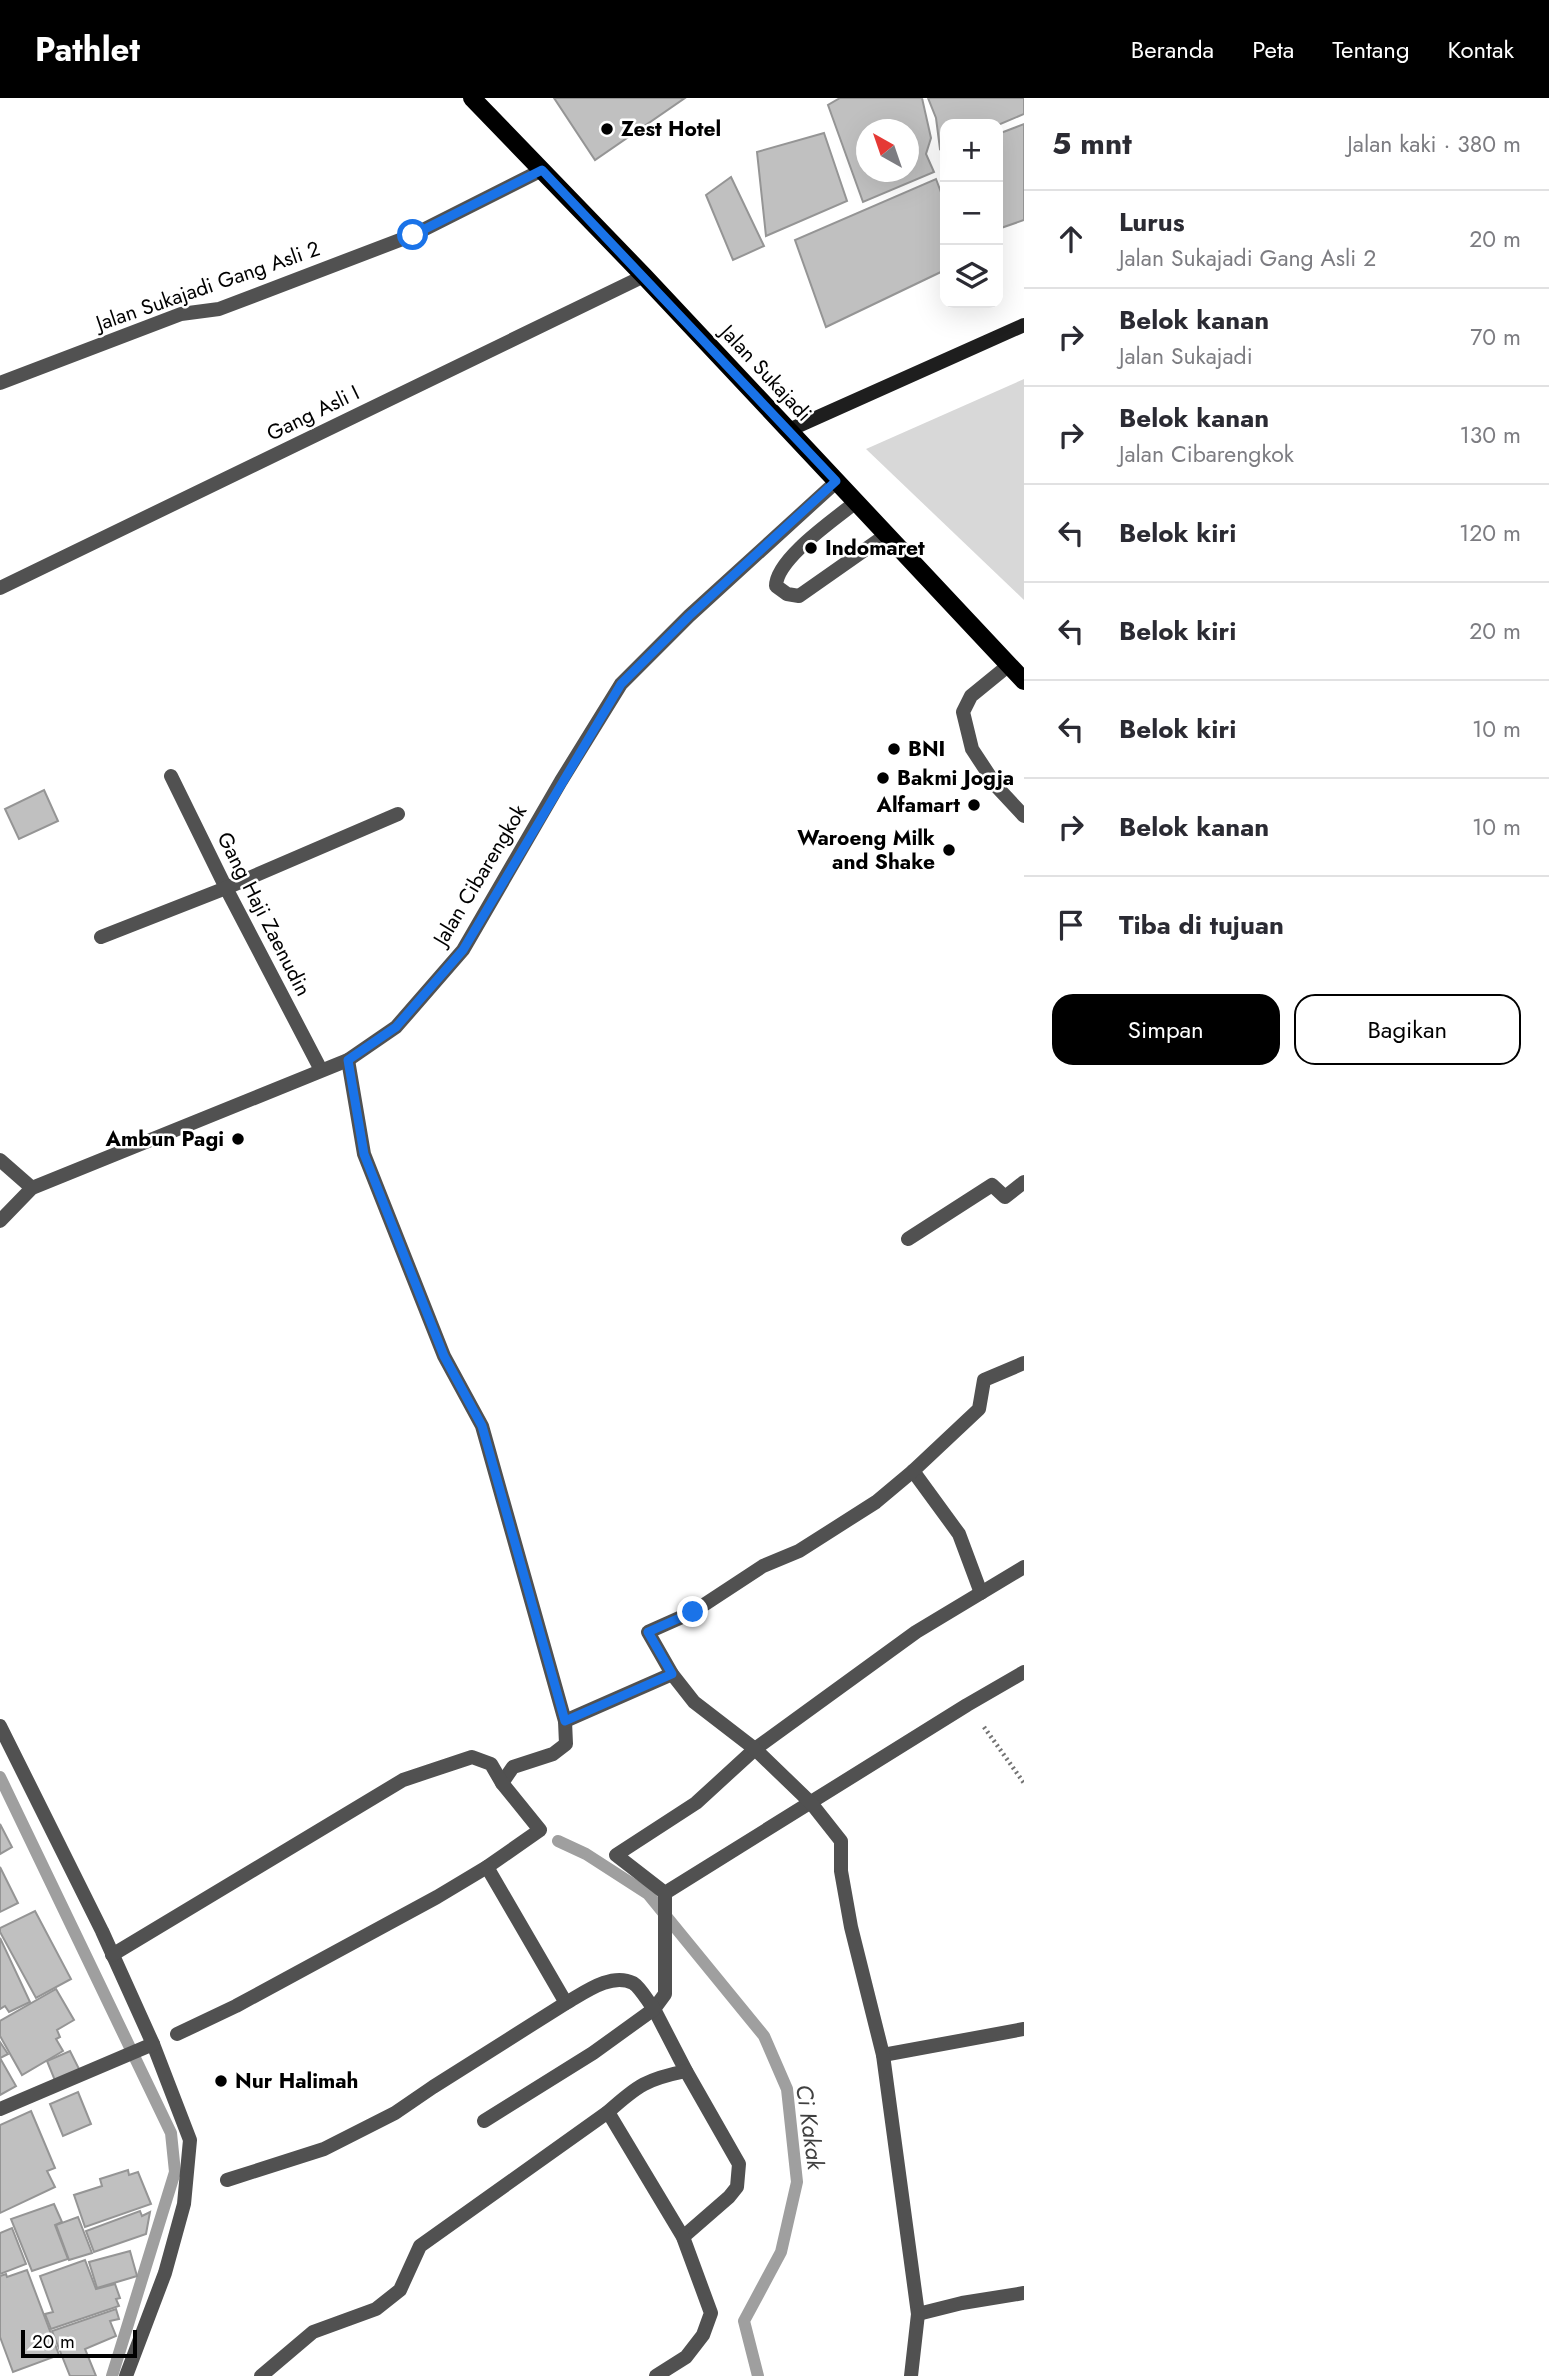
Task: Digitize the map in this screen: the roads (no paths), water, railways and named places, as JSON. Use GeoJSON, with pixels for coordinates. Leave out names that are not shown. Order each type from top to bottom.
{"type":"FeatureCollection","features":[{"type":"Feature","properties":{"kind":"main road","name":"Jalan Sukajadi"},"geometry":{"type":"LineString","coordinates":[[472,98],[644,276],[1024,681]]}},
{"type":"Feature","properties":{"kind":"main road"},"geometry":{"type":"LineString","coordinates":[[789,430],[1024,325]]}},
{"type":"Feature","properties":{"kind":"street","name":"Jalan Sukajadi Gang Asli 2"},"geometry":{"type":"LineString","coordinates":[[0,383],[181,314],[219,309],[413,235],[542,170]]}},
{"type":"Feature","properties":{"kind":"street","name":"Gang Asli I"},"geometry":{"type":"LineString","coordinates":[[0,588],[644,276]]}},
{"type":"Feature","properties":{"kind":"street","name":"Jalan Cibarengkok"},"geometry":{"type":"LineString","coordinates":[[32,1188],[348,1060],[396,1027],[463,950],[621,684],[689,616],[836,481]]}},
{"type":"Feature","properties":{"kind":"street"},"geometry":{"type":"LineString","coordinates":[[856,502],[784,564],[776,578],[776,586],[787,594],[799,596],[886,535]]}},
{"type":"Feature","properties":{"kind":"street"},"geometry":{"type":"LineString","coordinates":[[1009,665],[971,696],[963,712],[972,749],[997,787],[1024,816]]}},
{"type":"Feature","properties":{"kind":"street","name":"Gang Haji Zaenudin"},"geometry":{"type":"LineString","coordinates":[[171,776],[321,1070]]}},
{"type":"Feature","properties":{"kind":"street"},"geometry":{"type":"LineString","coordinates":[[101,937],[226,888],[398,814]]}},
{"type":"Feature","properties":{"kind":"street"},"geometry":{"type":"LineString","coordinates":[[348,1060],[364,1154],[444,1356],[482,1426],[565,1721],[566,1744],[553,1754],[513,1767],[502,1783]]}},
{"type":"Feature","properties":{"kind":"street"},"geometry":{"type":"LineString","coordinates":[[0,1160],[32,1188],[0,1221]]}},
{"type":"Feature","properties":{"kind":"street"},"geometry":{"type":"LineString","coordinates":[[908,1239],[992,1185],[1005,1197],[1024,1182]]}},
{"type":"Feature","properties":{"kind":"street"},"geometry":{"type":"LineString","coordinates":[[911,2376],[918,2314],[883,2055],[851,1927],[841,1871],[841,1841],[811,1803],[755,1749],[694,1702],[672,1674],[648,1632],[693,1612],[763,1566],[799,1551],[876,1502],[979,1409],[984,1380],[1024,1363]]}},
{"type":"Feature","properties":{"kind":"street"},"geometry":{"type":"LineString","coordinates":[[913,1471],[959,1534],[981,1593]]}},
{"type":"Feature","properties":{"kind":"street"},"geometry":{"type":"LineString","coordinates":[[665,1894],[616,1855],[696,1803],[755,1749],[916,1632],[1024,1567]]}},
{"type":"Feature","properties":{"kind":"street"},"geometry":{"type":"LineString","coordinates":[[665,1894],[1024,1672]]}},
{"type":"Feature","properties":{"kind":"street"},"geometry":{"type":"LineString","coordinates":[[565,1721],[672,1674]]}},
{"type":"Feature","properties":{"kind":"street"},"geometry":{"type":"LineString","coordinates":[[0,1726],[112,1955],[147,2047],[190,2140],[184,2204],[178,2227],[165,2273],[125,2376]]}},
{"type":"Feature","properties":{"kind":"street"},"geometry":{"type":"LineString","coordinates":[[112,1955],[403,1780],[472,1757],[491,1763],[502,1783],[540,1830],[487,1867],[236,2006],[177,2034]]}},
{"type":"Feature","properties":{"kind":"street"},"geometry":{"type":"LineString","coordinates":[[487,1867],[566,2003]]}},
{"type":"Feature","properties":{"kind":"street"},"geometry":{"type":"LineString","coordinates":[[484,2121],[593,2053],[654,2009],[666,1994],[665,1894]]}},
{"type":"Feature","properties":{"kind":"street"},"geometry":{"type":"LineString","coordinates":[[227,2180],[324,2149],[395,2113],[566,2003],[601,1983],[617,1980],[633,1984],[654,2009],[739,2164],[737,2187],[682,2237]]}},
{"type":"Feature","properties":{"kind":"street"},"geometry":{"type":"LineString","coordinates":[[883,2055],[1024,2029]]}},
{"type":"Feature","properties":{"kind":"street"},"geometry":{"type":"LineString","coordinates":[[0,2109],[147,2047]]}},
{"type":"Feature","properties":{"kind":"street"},"geometry":{"type":"LineString","coordinates":[[261,2376],[313,2332],[376,2309],[400,2290],[420,2246],[608,2112],[636,2087],[661,2076],[686,2071]]}},
{"type":"Feature","properties":{"kind":"street"},"geometry":{"type":"LineString","coordinates":[[608,2112],[682,2237],[710,2313],[703,2335],[686,2357],[656,2376]]}},
{"type":"Feature","properties":{"kind":"street"},"geometry":{"type":"LineString","coordinates":[[918,2314],[962,2303],[1024,2293]]}},
{"type":"Feature","properties":{"kind":"waterway"},"geometry":{"type":"LineString","coordinates":[[0,1777],[171,2133],[175,2172],[112,2376]]}},
{"type":"Feature","properties":{"kind":"waterway","name":"Ci Kakak"},"geometry":{"type":"LineString","coordinates":[[558,1841],[586,1854],[648,1894],[764,2036],[787,2089],[797,2182],[781,2252],[744,2321],[758,2376]]}},
{"type":"Feature","properties":{"kind":"place","name":"Zest Hotel"},"geometry":{"type":"Point","coordinates":[607,129]}},
{"type":"Feature","properties":{"kind":"place","name":"Indomaret"},"geometry":{"type":"Point","coordinates":[811,548]}},
{"type":"Feature","properties":{"kind":"place","name":"BNI"},"geometry":{"type":"Point","coordinates":[894,749]}},
{"type":"Feature","properties":{"kind":"place","name":"Bakmi Jogja"},"geometry":{"type":"Point","coordinates":[883,778]}},
{"type":"Feature","properties":{"kind":"place","name":"Alfamart"},"geometry":{"type":"Point","coordinates":[974,805]}},
{"type":"Feature","properties":{"kind":"place","name":"Waroeng Milk and Shake"},"geometry":{"type":"Point","coordinates":[949,850]}},
{"type":"Feature","properties":{"kind":"place","name":"Ambun Pagi"},"geometry":{"type":"Point","coordinates":[238,1139]}},
{"type":"Feature","properties":{"kind":"place","name":"Nur Halimah"},"geometry":{"type":"Point","coordinates":[221,2081]}}]}
